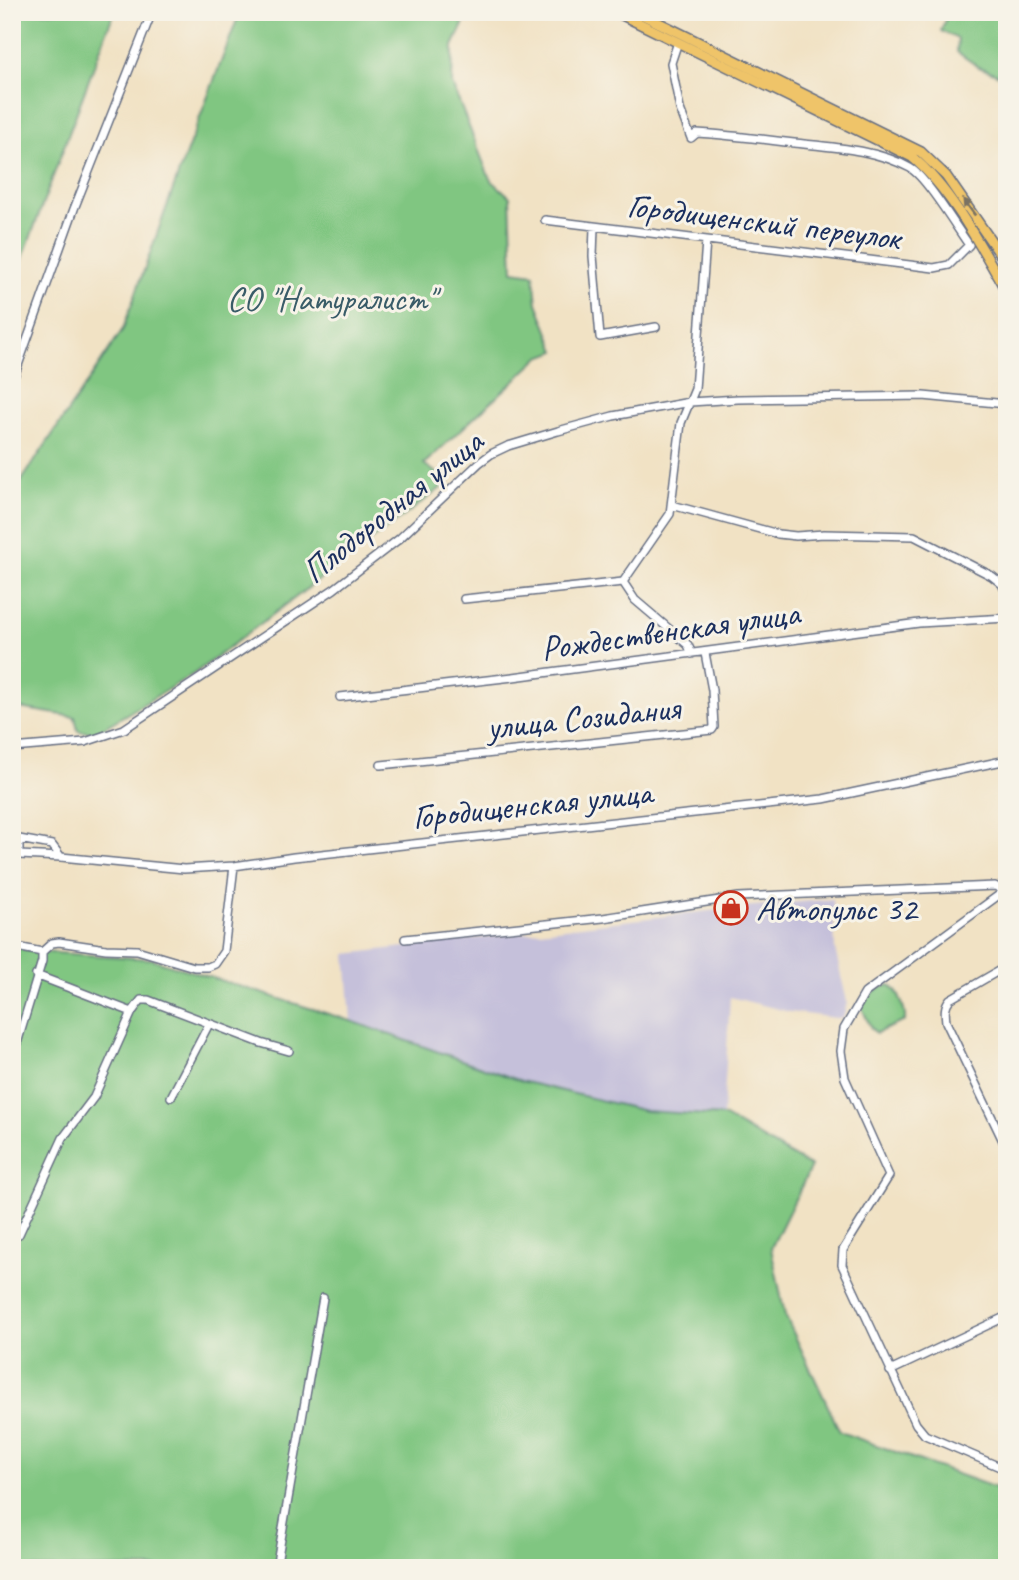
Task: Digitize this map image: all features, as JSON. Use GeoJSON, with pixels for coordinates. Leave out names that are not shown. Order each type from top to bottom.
{"type":"FeatureCollection","features":[{"type":"Feature","properties":{"kind":"main road"},"geometry":{"type":"LineString","coordinates":[[616,12],[912,157],[957,209],[1007,292]]}},
{"type":"Feature","properties":{"kind":"main road"},"geometry":{"type":"LineString","coordinates":[[637,12],[921,152],[946,176],[1007,264]]}},
{"type":"Feature","properties":{"kind":"street"},"geometry":{"type":"LineString","coordinates":[[12,382],[74,209],[152,12]]}},
{"type":"Feature","properties":{"kind":"street","name":"Городищенский переулок"},"geometry":{"type":"LineString","coordinates":[[545,220],[934,268],[949,265],[969,245],[922,179],[909,167],[862,152],[825,146],[723,134],[698,133],[691,138],[680,109],[671,63],[678,42]]}},
{"type":"Feature","properties":{"kind":"street"},"geometry":{"type":"LineString","coordinates":[[594,227],[593,256],[600,337],[656,327]]}},
{"type":"Feature","properties":{"kind":"street"},"geometry":{"type":"LineString","coordinates":[[464,599],[622,582],[656,537],[670,514],[681,422],[697,378],[696,360],[702,315],[706,241]]}},
{"type":"Feature","properties":{"kind":"street","name":"Плодородная улица"},"geometry":{"type":"LineString","coordinates":[[12,748],[85,742],[124,729],[334,589],[399,539],[491,454],[508,446],[613,416],[690,402],[923,396],[1007,404]]}},
{"type":"Feature","properties":{"kind":"street"},"geometry":{"type":"LineString","coordinates":[[672,505],[778,534],[914,536],[992,576],[1002,584],[1007,594]]}},
{"type":"Feature","properties":{"kind":"street"},"geometry":{"type":"LineString","coordinates":[[622,582],[635,600],[688,645],[692,654]]}},
{"type":"Feature","properties":{"kind":"street","name":"Рождественская улица"},"geometry":{"type":"LineString","coordinates":[[340,697],[705,653],[919,623],[1007,618]]}},
{"type":"Feature","properties":{"kind":"street","name":"улица Созидания"},"geometry":{"type":"LineString","coordinates":[[381,765],[712,730],[715,712],[705,653]]}},
{"type":"Feature","properties":{"kind":"street","name":"Городищенская улица"},"geometry":{"type":"LineString","coordinates":[[61,856],[52,845],[15,839],[15,855],[61,856],[184,869],[234,866],[308,855],[823,799],[1007,760]]}},
{"type":"Feature","properties":{"kind":"street"},"geometry":{"type":"LineString","coordinates":[[12,1060],[42,961],[42,952],[52,943],[137,950],[194,967],[208,967],[215,964],[224,951],[234,866]]}},
{"type":"Feature","properties":{"kind":"street"},"geometry":{"type":"LineString","coordinates":[[405,939],[603,918],[739,897],[995,886],[1005,891],[865,993],[844,1029],[841,1051],[845,1078],[889,1176],[843,1250],[842,1265],[916,1424],[925,1435],[1007,1470]]}},
{"type":"Feature","properties":{"kind":"street"},"geometry":{"type":"LineString","coordinates":[[12,946],[42,952]]}},
{"type":"Feature","properties":{"kind":"street"},"geometry":{"type":"LineString","coordinates":[[1007,966],[950,999],[946,1003],[945,1013],[946,1022],[1007,1149]]}},
{"type":"Feature","properties":{"kind":"street"},"geometry":{"type":"LineString","coordinates":[[36,975],[132,1012]]}},
{"type":"Feature","properties":{"kind":"street"},"geometry":{"type":"LineString","coordinates":[[19,1234],[63,1138],[94,1097],[136,1003],[148,1000],[289,1051]]}},
{"type":"Feature","properties":{"kind":"street"},"geometry":{"type":"LineString","coordinates":[[171,1097],[209,1024]]}},
{"type":"Feature","properties":{"kind":"street"},"geometry":{"type":"LineString","coordinates":[[276,1568],[323,1297]]}},
{"type":"Feature","properties":{"kind":"street"},"geometry":{"type":"LineString","coordinates":[[890,1371],[1007,1316]]}},
{"type":"Feature","properties":{"kind":"shaded area"},"geometry":{"type":"Polygon","coordinates":[[[833,899],[835,949],[847,1002],[843,1019],[790,1012],[730,997],[723,1116],[645,1111],[521,1081],[351,1021],[346,954],[742,907],[833,899]]]}},
{"type":"Feature","properties":{"kind":"green space"},"geometry":{"type":"Polygon","coordinates":[[[12,12],[114,12],[12,287],[12,12]]]}},
{"type":"Feature","properties":{"kind":"green space","name":"СО \"Натуралист\""},"geometry":{"type":"Polygon","coordinates":[[[240,12],[469,12],[453,46],[452,84],[490,179],[510,197],[513,271],[534,274],[537,303],[556,351],[540,357],[424,464],[449,482],[195,673],[95,733],[78,731],[75,717],[12,707],[12,495],[123,329],[240,12]]]}},
{"type":"Feature","properties":{"kind":"green space"},"geometry":{"type":"Polygon","coordinates":[[[948,12],[1007,12],[1007,78],[979,67],[957,52],[958,39],[941,31],[948,12]]]}},
{"type":"Feature","properties":{"kind":"green space"},"geometry":{"type":"Polygon","coordinates":[[[12,947],[42,952],[152,959],[351,1021],[521,1081],[645,1111],[723,1116],[811,1167],[771,1248],[785,1315],[840,1432],[1007,1492],[1007,1568],[12,1568],[12,947]]]}},
{"type":"Feature","properties":{"kind":"green space"},"geometry":{"type":"Polygon","coordinates":[[[890,985],[901,1001],[905,1021],[876,1033],[861,1006],[873,992],[890,985]]]}},
{"type":"Feature","properties":{"kind":"place","name":"Автопульс 32"},"geometry":{"type":"Point","coordinates":[731,908]}}]}
